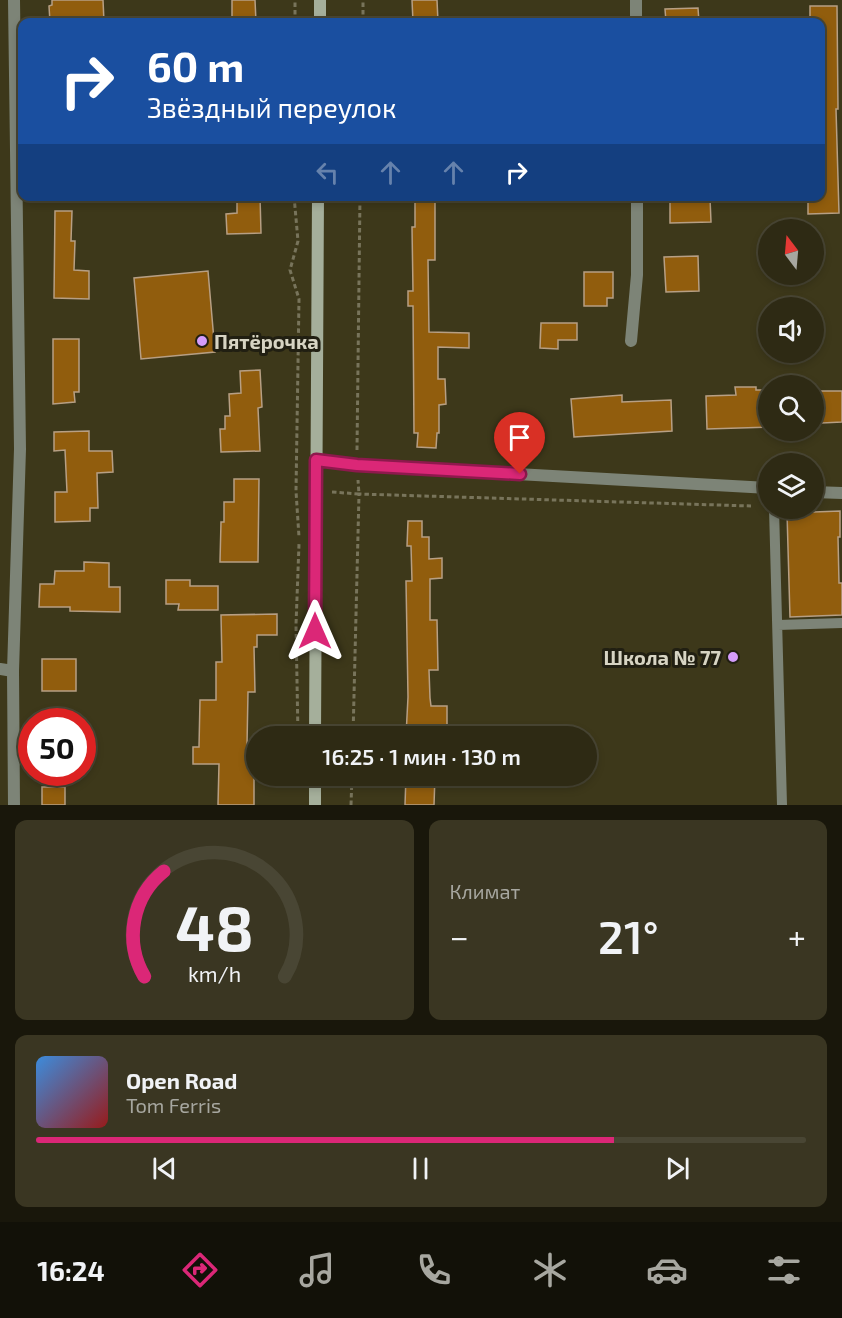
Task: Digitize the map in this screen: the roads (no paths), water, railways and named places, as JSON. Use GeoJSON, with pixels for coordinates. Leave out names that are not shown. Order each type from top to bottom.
{"type":"FeatureCollection","features":[{"type":"Feature","properties":{"kind":"main road"},"geometry":{"type":"LineString","coordinates":[[320,0],[320,18]]}},
{"type":"Feature","properties":{"kind":"main road"},"geometry":{"type":"LineString","coordinates":[[315,726],[318,201]]}},
{"type":"Feature","properties":{"kind":"main road"},"geometry":{"type":"LineString","coordinates":[[315,786],[315,805]]}},
{"type":"Feature","properties":{"kind":"street"},"geometry":{"type":"LineString","coordinates":[[14,0],[20,450],[13,671],[14,805]]}},
{"type":"Feature","properties":{"kind":"street"},"geometry":{"type":"LineString","coordinates":[[636,0],[636,18]]}},
{"type":"Feature","properties":{"kind":"street"},"geometry":{"type":"LineString","coordinates":[[0,53],[13,53]]}},
{"type":"Feature","properties":{"kind":"street"},"geometry":{"type":"LineString","coordinates":[[631,341],[637,275],[637,201]]}},
{"type":"Feature","properties":{"kind":"street"},"geometry":{"type":"LineString","coordinates":[[316,460],[357,465],[758,487]]}},
{"type":"Feature","properties":{"kind":"street"},"geometry":{"type":"LineString","coordinates":[[824,492],[842,493]]}},
{"type":"Feature","properties":{"kind":"street"},"geometry":{"type":"LineString","coordinates":[[0,669],[13,671]]}},
{"type":"Feature","properties":{"kind":"lane"},"geometry":{"type":"LineString","coordinates":[[774,519],[782,805]]}},
{"type":"Feature","properties":{"kind":"lane"},"geometry":{"type":"LineString","coordinates":[[778,625],[842,623]]}},
{"type":"Feature","properties":{"kind":"place","name":"Пятёрочка"},"geometry":{"type":"Point","coordinates":[202,341]}},
{"type":"Feature","properties":{"kind":"place","name":"Школа № 77"},"geometry":{"type":"Point","coordinates":[733,657]}}]}
